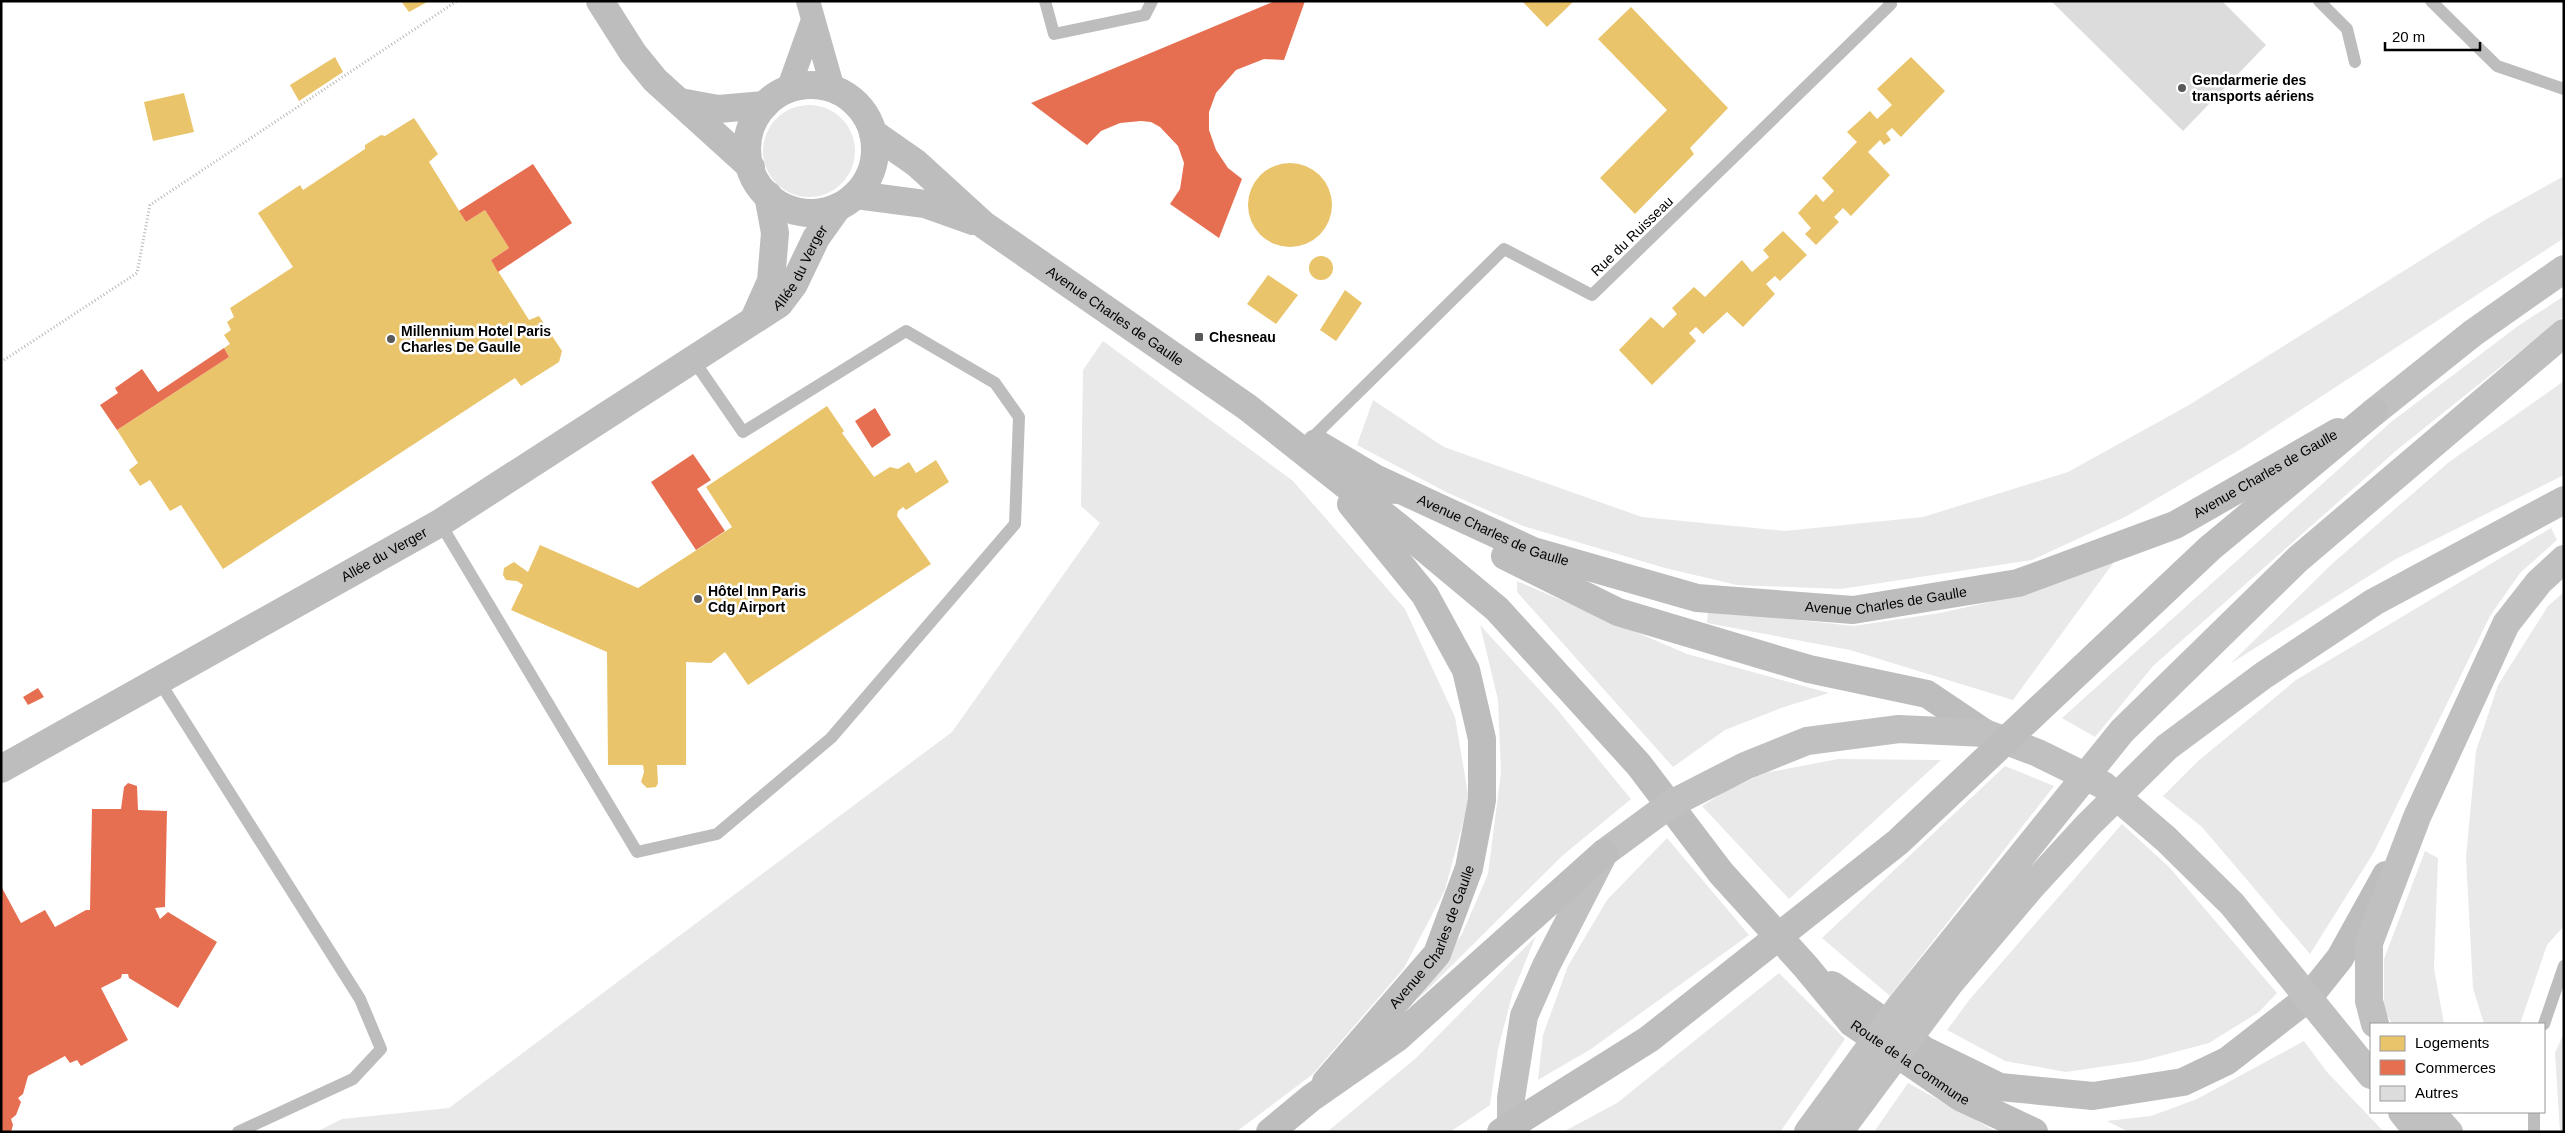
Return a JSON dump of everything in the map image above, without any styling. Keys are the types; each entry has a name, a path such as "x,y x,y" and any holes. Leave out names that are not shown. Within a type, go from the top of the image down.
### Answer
{"main road":[{"path":"600,1 633,53 655,80 751,167"},
{"path":"814,85 833,89 857,104 867,117 873,133 875,149 873,166 866,182 847,201 824,212 805,213 785,208 768,195 755,178 751,167 748,158 748,137 754,120 765,105 779,94 788,90 814,85"},
{"path":"679,102 718,109 765,105"},
{"name":"Avenue Charles de Gaulle","path":"873,133 916,163 984,225 1315,452 1497,609 1639,765 1721,874 1806,967"},
{"name":"Allée du Verger","path":"754,320 772,281 776,233 768,195"},
{"name":"Avenue Charles de Gaulle","path":"847,201 925,204 984,225"},
{"name":"Allée du Verger","path":"1,769 440,523 694,361 779,304 794,284 816,238 847,201"},
{"path":"1501,1132 1650,1039 1898,842 2210,548 2473,333 2564,269"},
{"path":"1808,1132 1901,1005 2122,731 2298,559 2564,333"},
{"path":"2398,473 2564,356"},
{"name":"Avenue Charles de Gaulle","path":"1315,452 1533,551 1697,598 1853,610 2018,583 2175,525 2374,412"},
{"name":"Avenue Charles de Gaulle","path":"1311,1098 1437,954 1469,868 1482,800 1482,739 1466,670 1425,595 1315,452"},
{"name":"Avenue Charles de Gaulle","path":"1379,480 1500,553 1618,612 1809,669 1927,694 1985,733"},
{"path":"1839,1132 1950,983 2032,886 2088,825 2167,747 2264,675 2374,602 2564,500"},
{"path":"1806,967 1924,1050 2000,1087 2093,1096 2183,1082 2227,1061 2308,998 2340,958 2417,817 2506,624 2540,582 2564,559"},
{"path":"1270,1132 1311,1098 1397,1038 1604,853 1669,805 1745,766 1807,741 1899,729 1985,733 2038,752 2103,785 2166,838 2232,904 2370,1074"},
{"path":"2375,1023 2370,1001 2369,943 2417,817"},
{"path":"1511,1132 1510,1098 1524,1016 1546,966 1604,853"},
{"name":"Route de la Commune","path":"1806,967 1852,1022 1960,1097 2034,1132"},
{"path":"2342,1041 2370,1053"},
{"path":"2403,1113 2418,1132"},
{"path":"2432,1113 2449,1132"}],"street":[{"path":"810,11 833,89"},
{"path":"788,90 810,11"}],"lane":[{"path":"1045,1 1054,34 1145,15 1152,1"},
{"name":"Rue du Ruisseau","path":"1315,452 1504,249 1592,295 1891,4 1889,1"},
{"path":"2319,1 2347,29 2355,62"},
{"path":"2431,1 2497,66 2564,89"},
{"path":"440,523 636,852 717,834 830,738 1016,524 1019,417 994,383 906,331 743,432 694,361"},
{"path":"159,681 360,999 381,1049 354,1080 238,1132"},
{"path":"2544,1023 2564,966"},
{"path":"2534,1113 2534,1132"}],"path":[{"path":"1,362 137,273 150,205 457,1"}],"shaded area":[{"path":"809,105 827,109 841,119 851,133 855,151 851,169 841,183 827,193 809,197 791,193 777,183 767,169 763,151 767,133 777,119 791,109"},
{"path":"2564,176 2564,238 2241,449 2127,516 2032,560 1841,589 1737,585 1665,568 1523,526 1446,492 1357,445 1373,400 1444,447 1642,517 1785,531 1923,517 2068,472 2189,405 2490,217"},
{"path":"2564,296 2564,316 2398,449 2153,666 2095,737 2062,718 2391,422 2518,326"},
{"path":"1103,341 1293,481 1405,609 1455,717 1469,800 1445,890 1404,968 1313,1074 1236,1132 316,1132 342,1119 449,1108 952,732 1100,523 1081,506 1083,370"},
{"path":"2564,381 2564,475 2394,560 2230,664 2333,563 2449,462"},
{"path":"2551,528 2557,540 2520,573 2490,616 2374,852 2310,954 2202,827 2163,796 2197,762 2296,680"},
{"path":"2114,562 2013,700 1850,650 1707,623 1708,610 1854,626 1940,613 2003,599"},
{"path":"1517,581 1687,654 1829,693 1781,708 1725,730 1673,767 1517,592"},
{"path":"2564,592 2564,926 2547,945 2520,1023 2484,1023 2473,988 2466,857 2476,751 2498,685 2548,606"},
{"path":"1480,625 1556,708 1631,799 1562,856 1416,1001 1462,934 1488,874 1501,772 1498,700"},
{"path":"1838,759 1941,760 1789,899 1702,806 1726,791 1765,773"},
{"path":"2005,766 2054,786 1890,996 1822,938"},
{"path":"2122,824 2169,867 2277,993 2259,1012 2209,1043 2141,1061 2066,1072 2005,1061 1947,1030 1970,999"},
{"path":"1667,838 1749,935 1591,1049 1538,1080 1543,1035 1568,966 1607,900"},
{"path":"2425,851 2438,858 2434,968 2444,1023 2391,1023 2384,1010 2384,959"},
{"path":"1536,936 1513,992 1498,1049 1490,1105 1450,1132 1327,1132 1416,1058"},
{"path":"1779,973 1845,1039 1780,1132 1563,1132 1617,1103"},
{"path":"2564,1033 2564,1132 2560,1132 2555,1053"},
{"path":"2304,1041 2327,1072 2384,1132 2129,1132 2107,1121 2151,1116 2197,1099"},
{"path":"1908,1083 1997,1132 1874,1132"}],"building: Logements":[{"path":"401,1 429,1 409,12"},
{"path":"1522,1 1574,1 1547,27"},
{"path":"1631,7 1728,108 1690,148 1694,154 1635,214 1600,178 1667,110 1598,39"},
{"path":"335,57 343,72 299,101 290,85"},
{"path":"1911,57 1945,91 1901,137 1892,128 1886,133 1891,140 1884,145 1880,140 1868,152 1890,175 1851,216 1843,208 1834,217 1839,222 1816,245 1805,234 1811,228 1798,213 1816,194 1823,202 1834,191 1822,178 1857,142 1847,132 1870,111 1877,119 1892,105 1877,89"},
{"path":"184,93 194,132 153,141 144,102"},
{"name":"Millennium Hotel Paris Charles De Gaulle","path":"414,118 438,154 429,162 466,222 485,210 509,248 491,260 529,320 539,316 562,351 559,362 521,386 515,378 223,569 181,505 170,511 150,480 140,486 129,470 138,463 117,430 229,357 224,348 230,344 224,335 231,330 227,322 234,317 230,308 293,267 258,213 300,185 303,190 365,149 365,145 381,135 385,136"},
{"path":"1290,163 1313,170 1325,182 1332,205 1325,228 1313,240 1290,247 1267,240 1255,228 1248,205 1255,182 1267,170"},
{"path":"1783,231 1807,255 1780,281 1775,276 1766,284 1775,294 1743,327 1727,312 1703,334 1696,327 1689,333 1696,341 1652,385 1619,350 1651,317 1663,328 1677,314 1672,308 1694,287 1705,297 1742,260 1752,272 1769,257 1763,250"},
{"path":"1321,256 1326,257 1332,263 1332,273 1326,279 1321,280 1316,279 1310,273 1309,268 1310,263 1316,257"},
{"path":"1268,275 1298,295 1276,324 1247,304"},
{"path":"1345,290 1362,303 1336,341 1320,330"},
{"name":"Hôtel Inn Paris Cdg Airport","path":"827,406 844,431 842,433 874,477 890,467 898,469 909,462 916,473 936,460 949,482 906,510 903,507 898,511 897,516 931,564 748,685 725,652 711,663 686,662 686,765 657,765 658,783 656,787 647,788 641,782 644,772 643,765 608,765 607,652 511,610 523,585 517,581 506,580 503,575 504,568 514,562 528,572 540,545 638,588 732,527 706,487"}],"building: Commerces":[{"path":"1275,1 1305,1 1284,60 1264,59 1236,70 1216,93 1209,112 1209,130 1216,150 1228,168 1242,179 1219,238 1170,204 1180,189 1184,163 1178,146 1160,127 1151,122 1141,121 1120,123 1101,131 1087,145 1031,103"},
{"path":"533,164 572,223 498,272 491,260 509,248 485,210 466,222 459,211"},
{"path":"224,348 229,357 117,430 100,405 118,393 115,388 142,369 158,392"},
{"path":"875,408 891,435 872,448 855,421"},
{"path":"693,454 711,480 697,489 725,531 696,550 651,482"},
{"path":"38,688 44,697 28,705 23,697"},
{"path":"128,783 137,786 138,810 167,811 165,907 155,908 160,919 168,912 217,942 178,1008 129,978 128,974 122,974 121,978 101,988 128,1040 81,1066 77,1060 70,1063 65,1056 28,1076 23,1094 18,1098 21,1102 16,1115 11,1119 13,1125 11,1132 1,1132 1,886 21,923 45,910 55,927 86,910 90,910 92,809 121,809 124,787"}],"building: Autres":[{"name":"Gendarmerie des transports aériens","path":"2051,1 2222,1 2266,45 2183,131"}],"place":[{"name":"Gendarmerie des transports aériens","path":"2182,88"},
{"name":"Chesneau","path":"1199,337"},
{"name":"Millennium Hotel Paris Charles De Gaulle","path":"391,339"},
{"name":"Hôtel Inn Paris Cdg Airport","path":"698,599"}]}
